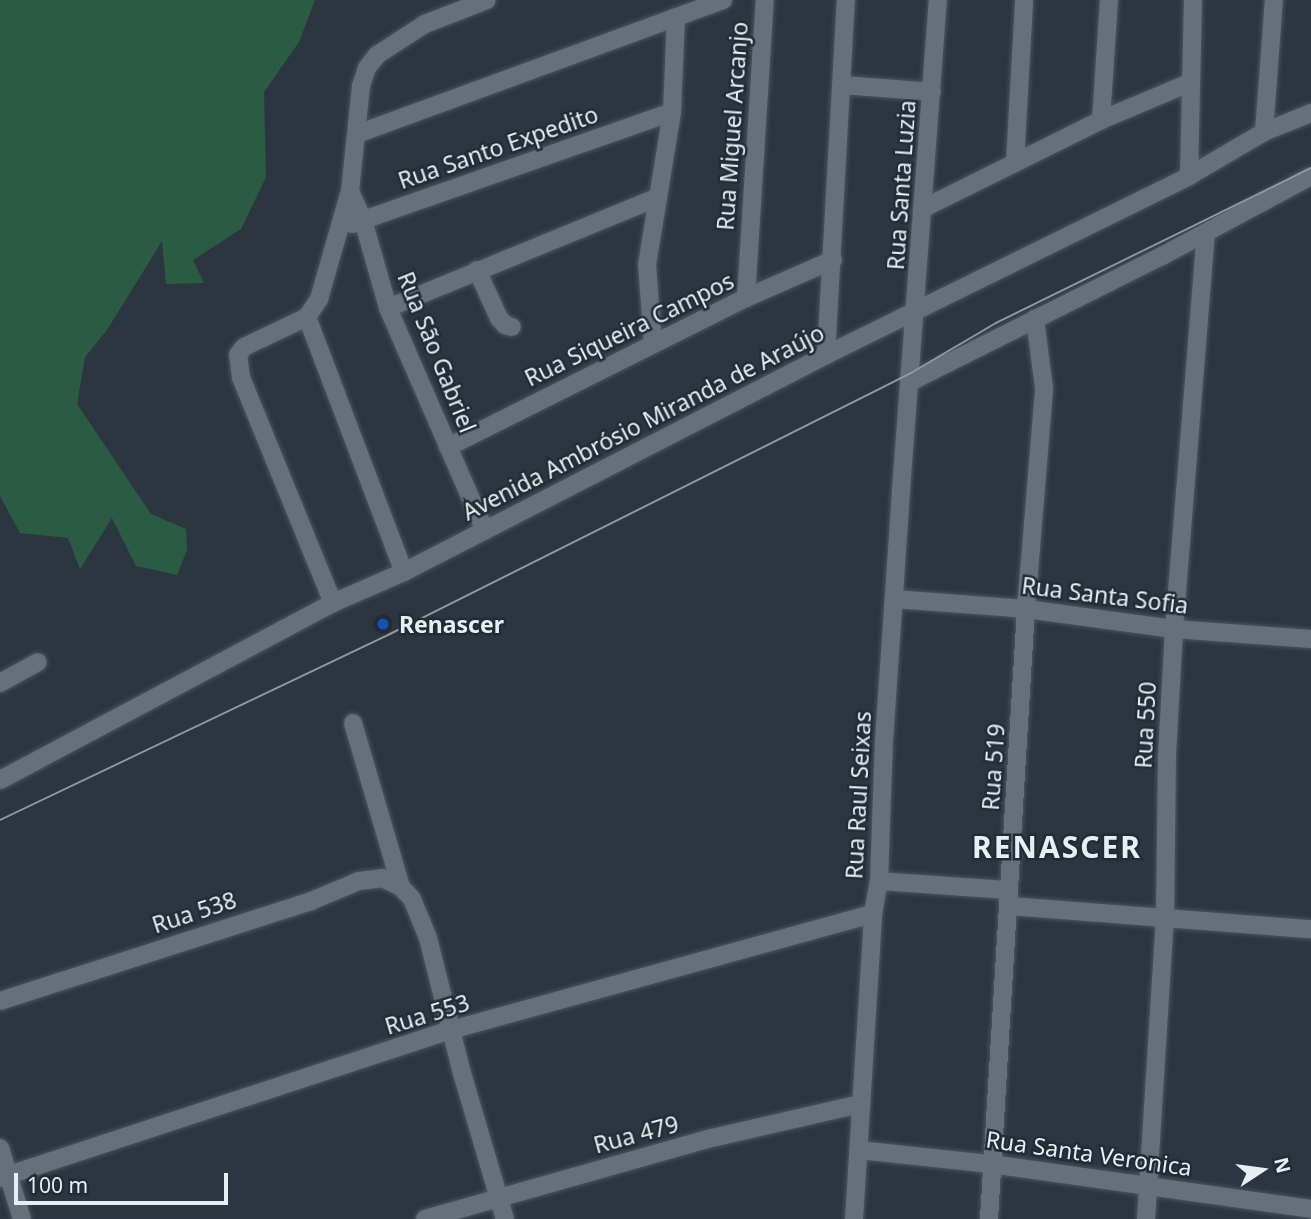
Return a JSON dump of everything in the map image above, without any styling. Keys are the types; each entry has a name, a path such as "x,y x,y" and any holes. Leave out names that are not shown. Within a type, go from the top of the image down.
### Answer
{"street":[{"path":"333,603 241,378 237,365 238,355 244,347 307,317 319,299 350,191 361,86 367,68 377,55 425,24 487,0"},
{"path":"357,134 723,0"},
{"name":"Rua Miguel Arcanjo","path":"746,298 765,0"},
{"path":"826,355 846,0"},
{"name":"Rua Santa Luzia","path":"911,377 938,0"},
{"path":"1015,163 1024,0"},
{"path":"1101,120 1109,0"},
{"path":"1189,176 1189,83 1193,0"},
{"path":"1264,132 1274,0"},
{"path":"653,344 647,265 673,112 676,16"},
{"path":"922,209 1101,120 1189,83"},
{"path":"842,85 932,92"},
{"name":"Rua Santo Expedito","path":"340,230 673,112"},
{"name":"Avenida Ambrósio Miranda de Araújo","path":"0,780 333,603 404,572 826,355 1189,176 1264,132 1311,113"},
{"path":"911,377 1206,234 1311,176"},
{"name":"Rua São Gabriel","path":"350,191 363,220 388,308 484,529"},
{"path":"388,308 658,197"},
{"name":"Rua 550","path":"1146,1219 1165,919 1167,755 1174,629 1206,234"},
{"name":"Rua Siqueira Campos","path":"448,447 746,298 833,260"},
{"path":"477,271 499,318 512,327"},
{"path":"307,317 404,572"},
{"name":"Rua 519","path":"989,1219 1026,609 1044,388 1035,319"},
{"name":"Rua Raul Seixas","path":"854,1219 873,914 879,881 894,599 911,377"},
{"name":"Rua Santa Sofia","path":"894,599 1026,609 1174,629 1311,639"},
{"path":"0,683 38,662"},
{"path":"353,723 401,887 412,899 428,938 451,1030 505,1219"},
{"name":"Rua 538","path":"0,1001 311,901 359,881 382,878 401,887"},
{"path":"879,881 1165,919 1311,929"},
{"name":"Rua 553","path":"5,1177 451,1030 873,914"},
{"name":"Rua 479","path":"425,1219 712,1138 861,1104"},
{"path":"0,1147 5,1177 22,1219"},
{"name":"Rua Santa Veronica","path":"859,1150 991,1164 1311,1208"},
{"path":"1310,1219 1311,1208"}],"green space":[{"path":"0,0 315,0 299,42 264,92 266,177 241,229 193,260 204,283 166,284 162,241 107,330 85,357 77,404 151,514 186,529 187,550 177,575 136,566 112,518 80,569 68,538 20,533 0,496"}],"tram line":[{"path":"0,820 390,634 911,373 996,323 1311,168"}],"place":[{"name":"Renascer","path":"383,624"}],"district":[{"name":"RENASCER","path":"1057,847"}]}
